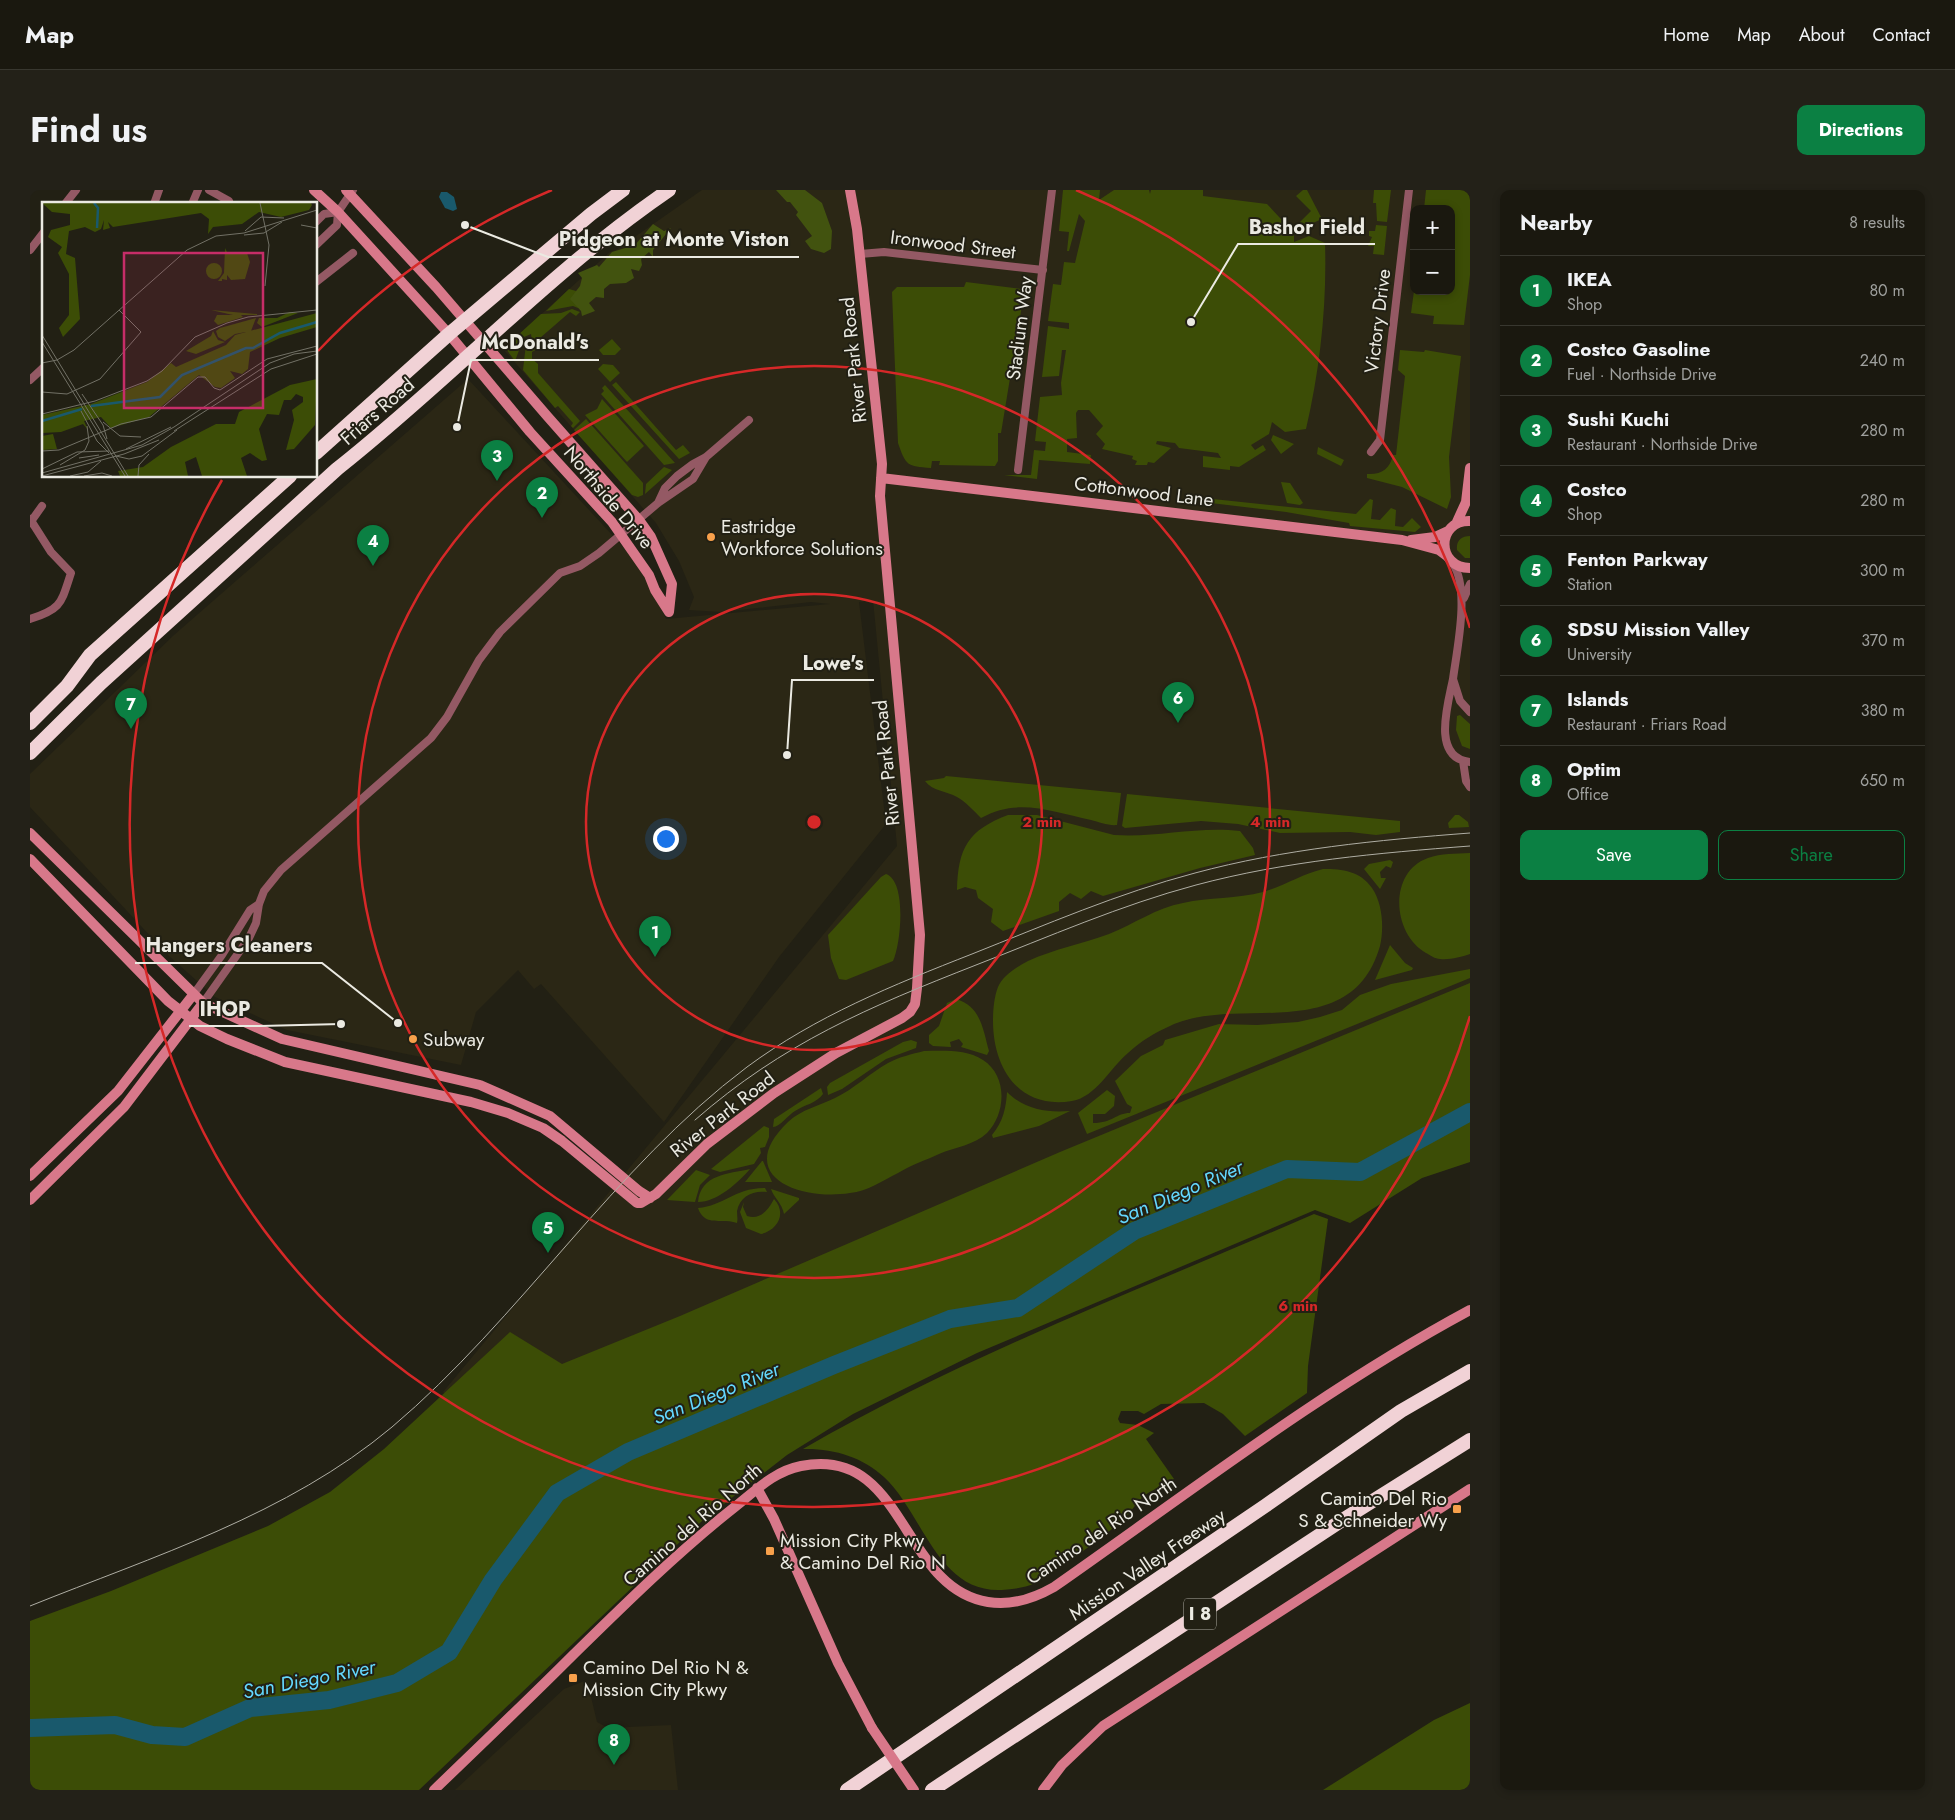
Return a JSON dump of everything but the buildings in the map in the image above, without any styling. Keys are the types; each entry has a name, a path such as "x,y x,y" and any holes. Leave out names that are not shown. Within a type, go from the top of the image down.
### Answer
{"highway":[{"name":"Friars Road","path":"318,451 449,334 591,214 623,190"},
{"name":"Friars Road","path":"30,753 101,683 286,516 530,301 621,223 669,190"},
{"path":"30,723 67,686 90,655 288,478"},
{"name":"Mission Valley Freeway","path":"847,1790 1265,1506 1401,1411 1470,1371"},
{"name":"I 8","path":"932,1790 1344,1519 1470,1440"}],"street":[{"path":"67,202 76,190"},
{"path":"155,202 159,190"},
{"path":"193,202 198,190"},
{"path":"209,190 230,202"},
{"name":"Northside Drive","path":"314,190 338,212 449,334 530,432 622,535 649,575 655,590 669,612 672,584 651,537 640,520 548,417 466,320 350,192 338,212 337,225 318,243"},
{"name":"River Park Road","path":"650,1198 707,1144 743,1115 836,1054 902,1018 914,1004 920,935 901,750 880,496 882,464 860,254 850,190"},
{"name":"Stadium Way","path":"1018,470 1052,190"},
{"name":"Victory Drive","path":"1371,452 1380,440 1409,190"},
{"path":"318,220 324,214 338,212"},
{"path":"32,244 42,234"},
{"name":"Ironwood Street","path":"860,254 884,252 1043,270"},
{"path":"318,280 353,253"},
{"path":"30,380 42,369"},
{"path":"658,503 665,488 677,476 706,457 748,420"},
{"path":"30,1200 124,1107 203,1003 249,938 256,922 259,904 264,891 281,870 431,738 447,717 479,660 500,632 560,573 580,566 622,535 658,503 693,479 706,457"},
{"path":"1470,468 1466,502 1444,546 1449,560 1460,573 1463,600 1444,732 1453,756 1466,762 1466,781 1470,787"},
{"name":"Cottonwood Lane","path":"881,478 1402,540 1439,550 1449,560 1463,568 1470,568"},
{"path":"30,619 51,613 62,600 71,573 51,552 30,521 42,506"},
{"name":"Cottonwood Lane","path":"1402,540 1436,538 1452,528 1470,521"},
{"path":"1463,600 1470,584"},
{"path":"1453,679 1460,701 1470,712"},
{"path":"30,833 203,1003 282,1039 480,1085 550,1116 650,1198 641,1203 633,1201 583,1158 543,1128 508,1113 471,1102 286,1062 227,1040 168,1001 30,859"},
{"path":"30,1176 118,1091 182,1011 222,955 250,910 259,904"},
{"path":"583,1158 607,1163"},
{"name":"Camino del Rio North","path":"434,1790 660,1571 712,1525 774,1475 802,1465 832,1464 846,1468 877,1487 930,1565 953,1589 981,1601 1007,1604 1018,1602 1040,1595 1054,1587 1293,1418 1418,1338 1470,1310"},
{"path":"758,1488 774,1519 838,1663 872,1728 914,1790"},
{"path":"1043,1790 1062,1765 1103,1726 1468,1493"}],"shaded area":[{"path":"702,190 1470,190 1470,984 479,1429 443,1392 897,846 873,600 859,602 886,824 779,957 664,1122 541,984 534,989 518,970 476,1012 461,1065 287,1030 215,997 169,956 30,807 30,774 174,635 468,379 638,563 666,619 830,604 811,602 721,612 689,610 694,597 679,561 656,523 503,349 610,252 616,250"},
{"path":"587,1680 597,1722 608,1728 671,1725 678,1790 455,1790 564,1689"}],"green space":[{"path":"776,190 805,190 822,203 832,231 831,249 824,253 811,249 805,241 812,236 796,215 798,212"},
{"path":"1063,190 1100,190 1099,200 1114,190 1149,190 1150,194 1151,190 1203,190 1203,196 1267,204 1294,233 1294,242 1309,236 1325,243 1324,313 1315,383 1306,429 1285,432 1272,422 1269,434 1251,445 1255,450 1263,445 1266,450 1239,467 1230,466 1230,470 1203,467 1203,456 1221,458 1218,453 1179,448 1175,443 1157,441 1156,444 1171,448 1154,463 1148,462 1147,465 1135,465 1137,461 1132,459 1133,456 1102,449 1105,444 1096,434 1103,426 1089,410 1078,410 1076,413 1077,438 1067,439 1067,452 1091,455 1090,464 1039,460 1037,479 1004,475 1031,475 1034,450 1045,451 1046,442 1035,441 1040,397 1062,395 1061,383 1066,350 1062,350 1059,376 1042,377 1048,326 1069,329 1069,323 1048,321 1053,284 1061,285 1064,262 1075,263 1085,221 1079,214 1069,251 1067,251 1069,232 1059,231"},
{"path":"1303,190 1307,190 1322,219 1297,230 1294,228 1311,211 1296,196"},
{"path":"1374,190 1391,190 1387,222 1377,221 1376,203 1373,203"},
{"path":"1426,190 1470,190 1470,275 1464,325 1433,324 1434,316 1411,313 1413,295 1455,295 1455,205 1424,205"},
{"path":"653,224 664,231 671,228 653,250 653,257 649,252 641,259 642,265 639,271 631,269 634,278 626,283 610,284 604,289 604,298 596,297 589,303 595,311 582,316 581,311 570,299 580,286 582,278 578,273 597,265 599,267 612,252 635,245"},
{"path":"1376,225 1387,226 1384,255 1373,254 1374,246 1368,246 1372,237 1369,236 1369,231 1375,231"},
{"path":"966,282 1021,289 1024,293 1001,433 998,433 998,461 995,466 939,465 940,461 932,461 931,468 912,465 903,456 898,443 892,292 897,287 964,287"},
{"path":"569,289 576,291 578,308 573,306 546,311"},
{"path":"572,309 580,312 576,316 570,312 540,338 539,348 532,352 532,359 538,364 538,373 580,421 573,428 571,426 573,423 558,406 555,408 523,370 526,344 532,340 531,334 524,337 515,361 506,349 506,346 541,314 561,313"},
{"path":"612,339 621,349 615,355 603,355 599,350"},
{"path":"1400,350 1424,352 1425,350 1461,356 1449,457 1451,497 1447,509 1402,487 1367,478 1367,474 1384,470 1390,464 1393,455 1396,455 1405,376 1398,370"},
{"path":"603,364 613,365 620,373 610,382 598,369"},
{"path":"616,382 676,450 683,445 690,453 679,459 612,385"},
{"path":"605,385 675,463 664,465 601,394 604,391 602,388"},
{"path":"602,399 644,446 627,462 585,415 597,409"},
{"path":"586,419 643,483 643,495 638,497 632,495 574,430"},
{"path":"1273,435 1294,444 1281,454 1271,440"},
{"path":"1318,447 1344,460 1341,466 1317,454"},
{"path":"664,467 672,470 645,494 646,484"},
{"path":"1281,482 1290,483 1303,503 1300,505 1287,503"},
{"path":"1194,497 1356,514 1370,499 1373,500 1371,519 1380,520 1391,508 1396,510 1395,526 1403,527 1412,518 1421,527 1415,532 1350,526 1349,523 1286,512 1194,501"},
{"path":"1470,536 1470,558 1465,558 1457,550 1457,544 1462,538"},
{"path":"1460,715 1470,724 1470,749 1462,746 1456,730 1457,716"},
{"path":"946,776 1121,793 1117,825 1049,810 1022,807 1008,808 981,818 960,799 932,787 925,781"},
{"path":"1127,794 1400,821 1400,832 1376,835 1350,832 1280,833 1238,824 1201,821 1125,828 1122,826"},
{"path":"1008,815 1037,815 1114,835 1146,835 1208,830 1240,831 1253,848 1255,855 1200,868 1103,896 1091,891 1081,899 1070,893 1059,902 1059,911 1003,931 991,922 993,909 978,898 976,890 965,887 957,890 960,863 968,842 983,827"},
{"path":"1455,815 1459,815 1468,822 1469,827 1449,828 1448,823"},
{"path":"1470,853 1470,954 1452,959 1436,958 1415,944 1406,932 1399,904 1401,889 1406,876 1415,865 1428,858 1443,854"},
{"path":"1390,860 1393,862 1391,868 1386,866 1380,872 1381,878 1386,878 1380,889 1364,869 1369,864"},
{"path":"1323,869 1350,872 1362,878 1376,894 1380,909 1382,932 1380,946 1365,977 1344,997 1318,1007 1288,1012 1226,1014 1196,1018 1170,1026 1153,1034 1138,1045 1121,1059 1096,1088 1081,1098 1072,1101 1053,1102 1037,1099 1024,1092 1013,1082 1004,1069 994,1038 995,1000 1000,983 1019,966 1048,953 1109,934 1173,905 1263,892"},
{"path":"886,874 893,879 900,900 900,928 893,961 846,980 839,979 831,958 828,935 881,877"},
{"path":"1390,945 1405,963 1413,968 1412,970 1375,980"},
{"path":"1470,969 1470,978 1087,1134 1078,1113 1107,1090 1115,1096 1114,1106 1105,1114 1093,1114 1093,1123 1100,1123 1125,1113 1130,1113 1132,1107 1127,1104 1115,1081 1141,1056 1163,1045 1165,1040 1219,1024 1257,1025 1298,1022 1320,1017 1342,1010 1360,995 1391,984"},
{"path":"1470,983 1470,1162 1422,1178 1350,1223 1315,1210 977,1353 853,1414 787,1455 702,1521 419,1790 30,1790 30,1621 111,1591 268,1526 330,1492 384,1449 510,1332 562,1364 680,1316 1060,1152"},
{"path":"956,999 971,1007 980,1020 989,1051 987,1055 961,1047 963,1044 959,1039 950,1042 951,1047 933,1046 929,1043 929,1035 939,1026 947,1003"},
{"path":"911,1040 917,1042 916,1048 886,1059 842,1089 828,1095 827,1087 830,1083 903,1042"},
{"path":"924,1051 955,1051 969,1054 983,1060 991,1067 997,1075 1002,1095 998,1116 987,1133 971,1143 913,1165 869,1188 857,1192 811,1193 779,1181 770,1170 767,1157 773,1141 788,1122 805,1111 842,1094 888,1063 901,1057"},
{"path":"821,1088 823,1094 817,1100 795,1111 773,1127 774,1119"},
{"path":"1007,1092 1014,1098 1036,1109 1070,1111 1039,1126 993,1138 992,1135 1003,1115"},
{"path":"764,1126 769,1128 769,1137 765,1147 760,1148 761,1153 754,1164 720,1172 711,1169"},
{"path":"762,1161 772,1182 745,1182"},
{"path":"750,1169 733,1186 720,1195 698,1202 704,1186 710,1181 725,1174"},
{"path":"696,1170 710,1175 700,1185 695,1202 667,1200"},
{"path":"765,1188 767,1192 752,1193 741,1201 737,1211 737,1223 709,1220 701,1214 698,1208 707,1207 745,1191"},
{"path":"771,1189 799,1198 799,1200 784,1214"},
{"path":"774,1199 780,1210 779,1220 776,1225 761,1234 746,1228 740,1212 744,1202 743,1207 747,1216 756,1217 767,1210"},
{"path":"1314,1214 1328,1219 1308,1366 1307,1393 1245,1436 1223,1414 1204,1403 1161,1404 1144,1414 1138,1411 1121,1411 1118,1419 1120,1423 1138,1425 1154,1433 1146,1439 1174,1479 1144,1496 1125,1518 1113,1528 1035,1583 1002,1590 980,1587 962,1579 946,1565 933,1548 898,1492 876,1470 857,1459 836,1452 803,1449 927,1383 991,1353"},
{"path":"1470,1703 1470,1790 1323,1790 1434,1720"}],"water":[{"path":"441,192 447,192 454,197 457,209 453,211 445,208 439,197"}],"waterway":[{"name":"San Diego River","path":"30,1728 115,1725 152,1735 185,1737 250,1708 329,1700 397,1683 449,1652 493,1580 557,1493 628,1452 834,1365 950,1319 1018,1308 1134,1231 1287,1169 1360,1172 1470,1112"}],"tram line":[{"path":"30,1606 218,1531 309,1485 351,1458 392,1427 439,1385 526,1292 653,1150 699,1107 747,1067 800,1032 856,1003 942,966 1082,910 1167,881 1229,865 1297,852 1366,842 1470,833"},
{"path":"695,1120 761,1069 828,1029 899,996 1140,902 1196,885 1298,864 1367,855 1470,846"}],"place":[{"name":"Pidgeon at Monte Viston","path":"465,225"},
{"name":"Bashor Field","path":"1191,322"},
{"name":"McDonald's","path":"457,427"},
{"name":"Sushi Kuchi","path":"497,481"},
{"name":"Costco Gasoline","path":"542,518"},
{"name":"Eastridge Workforce Solutions","path":"711,537"},
{"name":"Costco","path":"373,566"},
{"name":"SDSU Mission Valley","path":"1178,723"},
{"name":"Islands","path":"131,729"},
{"name":"Lowe's","path":"787,755"},
{"name":"IKEA","path":"655,957"},
{"name":"Hangers Cleaners","path":"398,1023"},
{"name":"IHOP","path":"341,1024"},
{"name":"Subway","path":"413,1039"},
{"name":"Fenton Parkway","path":"548,1253"},
{"name":"Camino Del Rio S & Schneider Wy","path":"1457,1509"},
{"name":"Mission City Pkwy & Camino Del Rio N","path":"770,1551"},
{"name":"Camino Del Rio N & Mission City Pkwy","path":"573,1678"},
{"name":"Optim","path":"614,1765"}]}
